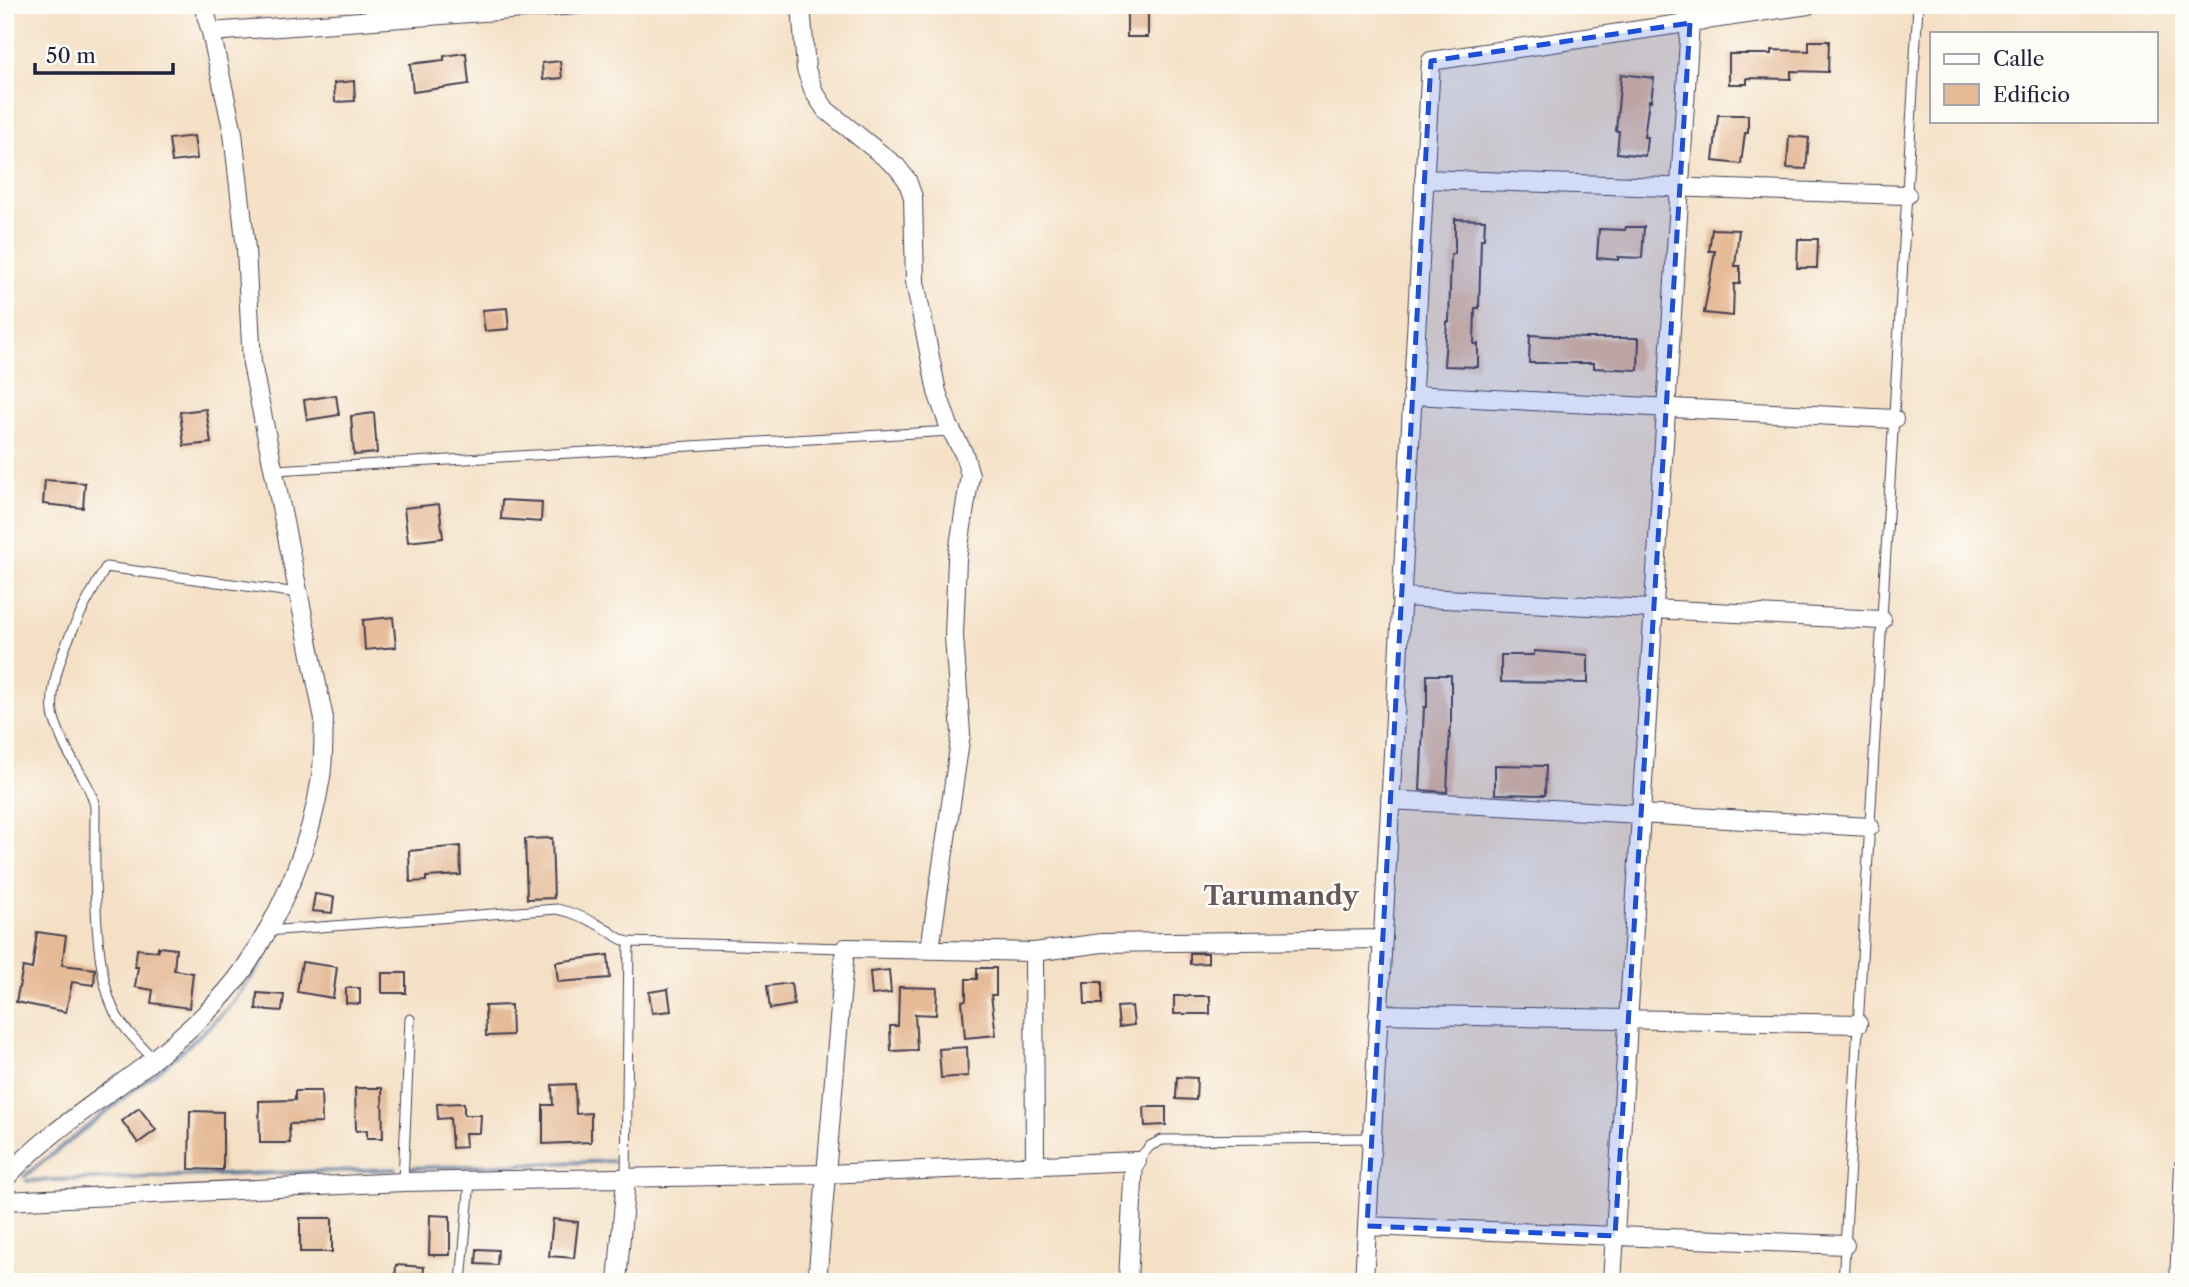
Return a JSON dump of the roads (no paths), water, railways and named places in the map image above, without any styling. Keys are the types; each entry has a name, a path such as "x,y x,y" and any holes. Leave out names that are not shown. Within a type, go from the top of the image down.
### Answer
{"street":[{"path":"5,1179 47,1141 153,1059 213,1006 243,970 267,931 290,883 307,836 321,777 324,719 252,364 246,249 234,146 203,5"},
{"path":"211,32 379,12 577,5"},
{"path":"801,5 806,69 814,92 826,110 897,167 907,180 913,197 915,282 937,392 964,454 970,475 957,559 954,636 961,734 930,949"},
{"path":"1364,1282 1431,61 1808,5"},
{"path":"1612,1282 1690,23"},
{"path":"1424,179 1907,195"},
{"path":"1412,395 1894,419"},
{"path":"1401,597 1882,621"},
{"path":"1390,800 1870,827"},
{"path":"817,1282 845,948 1034,952 1102,943 1382,939"},
{"path":"1034,952 1035,1166"},
{"path":"1378,1014 1858,1024"},
{"path":"5,1201 403,1182 825,1174 1136,1161 1128,1282"},
{"path":"2179,1282 2184,1165"},
{"path":"617,1282 625,1179"},
{"path":"1367,1226 1845,1245"}],"lane":[{"path":"1843,1282 1918,5"},
{"path":"275,470 952,430"},
{"path":"153,1059 118,1019 107,995 98,918 95,806 91,790 63,742 53,714 54,693 63,652 76,619 106,567 299,593"},
{"path":"267,931 556,909 593,922 621,940 629,942 845,948"},
{"path":"625,1179 629,942"},
{"path":"403,1182 410,1019"},
{"path":"1136,1161 1150,1146 1162,1140 1371,1138"},
{"path":"461,1282 470,1181"}],"water":[{"path":"275,938 260,968 229,1008 212,1026 166,1066 23,1176 164,1065 209,1025 228,1007"},
{"path":"616,1162 411,1169 411,1167"},
{"path":"396,1168 27,1182 26,1180"}],"district":[{"name":"Tarumandy","path":"1281,896"}]}
